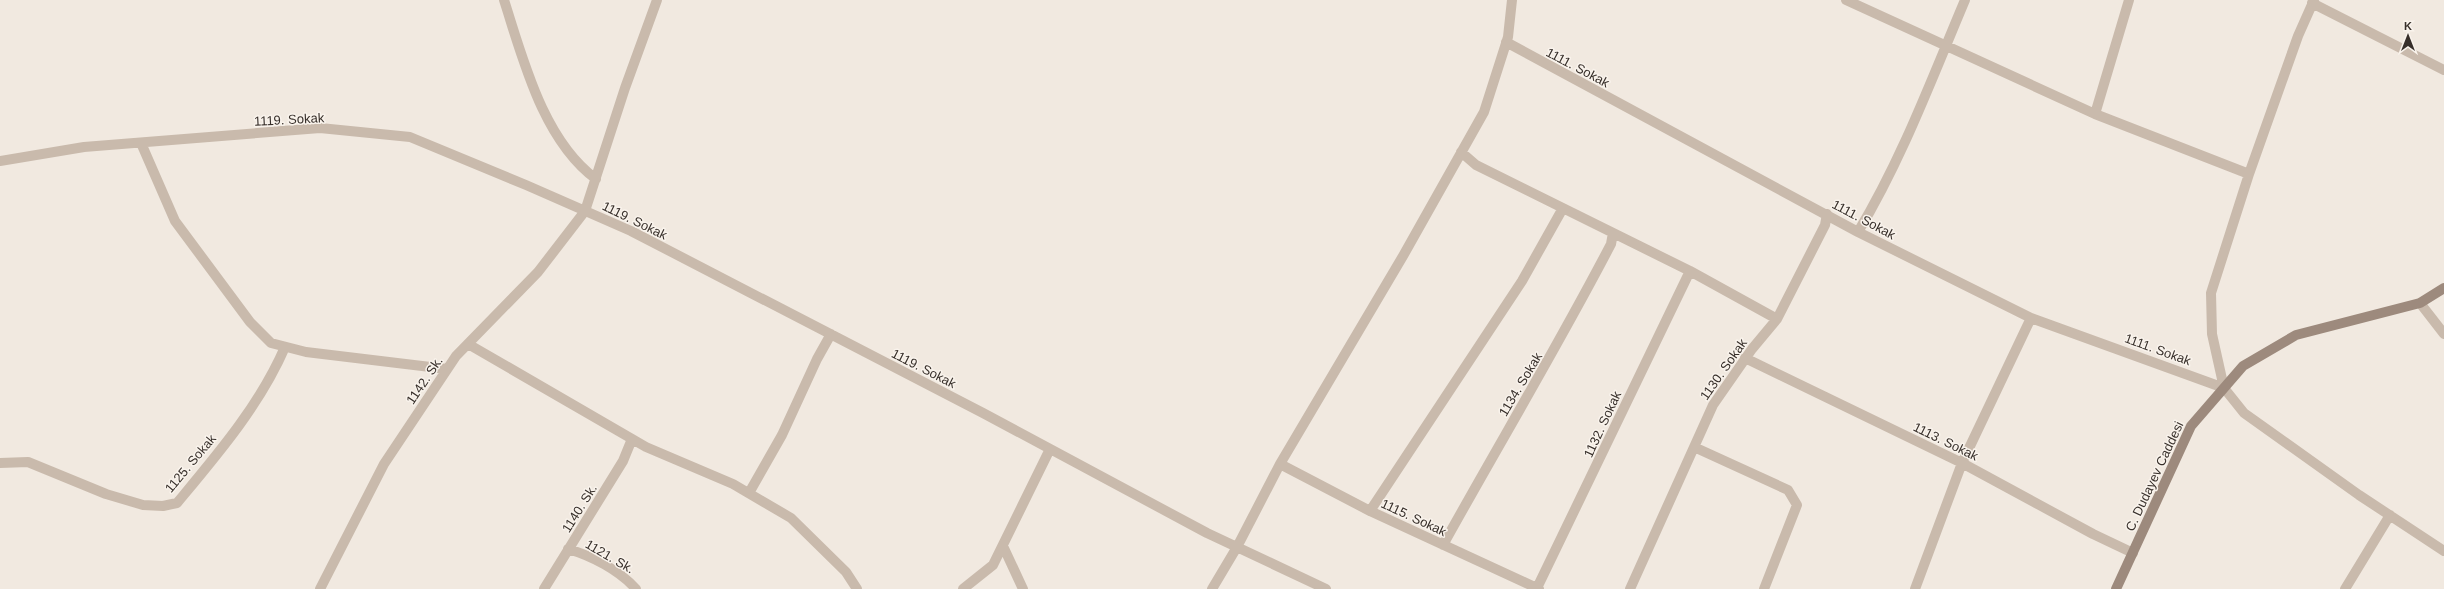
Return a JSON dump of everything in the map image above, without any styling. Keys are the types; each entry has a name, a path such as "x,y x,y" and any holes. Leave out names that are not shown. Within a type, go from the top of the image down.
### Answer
{"street":[{"path":"504,0 536,96 563,143 583,169 596,179"},
{"name":"1142. Sk.","path":"320,589 384,464 447,369 468,344 538,272 585,211 657,0"},
{"path":"1212,589 1237,547 1280,464 1403,256 1484,112 1506,42 1512,0"},
{"path":"1846,0 1945,47 2095,114 2249,174"},
{"path":"1858,232 1877,199 1922,104 1965,0"},
{"path":"2095,114 2129,0"},
{"path":"2444,70 2313,2 2298,36 2249,174 2211,293 2212,334 2224,388 2244,413 2444,551"},
{"name":"1111. Sokak","path":"1506,42 1858,232 2031,318 2224,388"},
{"name":"1119. Sokak","path":"0,161 84,147 320,128 410,137 630,231 831,334 1207,533 1326,589"},
{"path":"141,143 175,221 250,322 271,343 306,352 447,369"},
{"path":"1461,152 1476,165 1690,271 1778,319"},
{"path":"1370,511 1522,281 1563,208"},
{"name":"1130. Sokak","path":"1630,589 1712,405 1745,358 1778,319 1825,225 1827,214"},
{"name":"1134. Sokak","path":"1443,545 1492,456 1565,332 1611,244 1613,233"},
{"name":"1132. Sokak","path":"1538,589 1690,271"},
{"name":"C. Dudayev Caddesi","path":"2116,589 2191,426 2243,366 2296,335 2420,303 2444,288"},
{"path":"2420,303 2444,334"},
{"path":"1916,589 1962,463 2031,318"},
{"path":"748,493 782,435 817,359 831,334"},
{"path":"468,344 632,439 748,493 791,518 846,572 857,589"},
{"name":"1125. Sokak","path":"0,463 28,462 106,494 142,505 163,506 176,503 256,401 276,367 285,347"},
{"name":"1113. Sokak","path":"1745,358 1962,463 2093,534 2133,553"},
{"name":"1140. Sk.","path":"544,589 623,461 632,439"},
{"path":"1694,446 1788,490 1797,505 1764,589"},
{"path":"963,589 993,565 1050,449"},
{"name":"1115. Sokak","path":"1280,464 1370,511 1538,589"},
{"path":"2345,589 2390,515"},
{"path":"1003,546 1023,589"},
{"name":"1121. Sk.","path":"568,549 580,553 626,578 636,589"}]}
